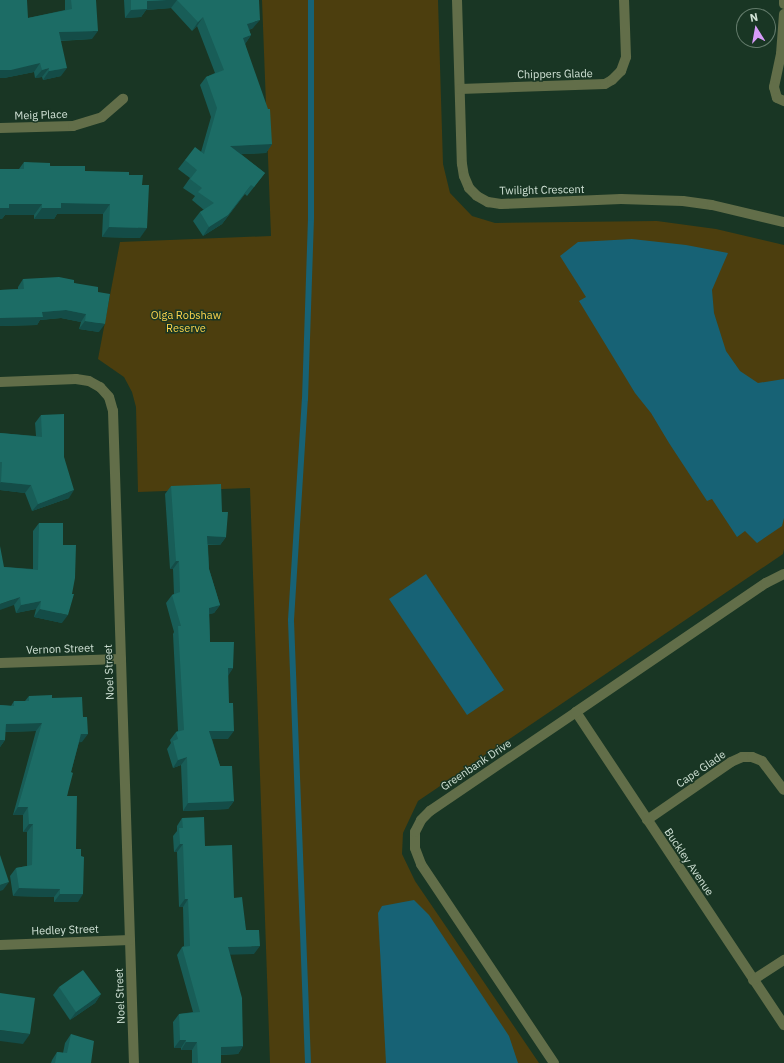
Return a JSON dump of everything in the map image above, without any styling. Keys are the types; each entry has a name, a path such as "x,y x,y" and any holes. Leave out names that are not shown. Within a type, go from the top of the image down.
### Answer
{"street":[{"name":"Twilight Crescent","path":"457,0 462,164 464,176 469,188 477,196 488,202 501,204 621,199 676,200 712,205 784,222"},
{"name":"Chippers Glade","path":"460,89 605,84 612,80 621,71 626,57 624,0"},
{"path":"784,14 781,54 774,87 777,98 784,101"},
{"name":"Meig Place","path":"0,128 73,126 102,117 123,99"},
{"name":"Noel Street","path":"0,382 76,379 95,384 110,397 113,411 134,1063"},
{"name":"Greenbank Drive","path":"554,1063 421,864 415,848 415,832 421,820 430,811 766,584 784,574"},
{"name":"Vernon Street","path":"0,663 121,658"},
{"name":"Buckley Avenue","path":"576,712 784,1025"},
{"name":"Cape Glade","path":"647,820 731,762 742,757 752,757 762,761 784,790"},
{"name":"Hedley Street","path":"0,945 130,940"},
{"path":"753,980 784,960"}],"green space":[{"name":"Olga Robshaw Reserve","path":"262,0 438,0 443,164 450,193 472,216 495,223 657,221 716,229 784,245 783,554 418,801 403,833 402,854 415,881 539,1063 270,1063 250,488 138,492 136,407 132,392 124,377 98,359 120,242 271,236"}],"water":[{"path":"632,239 686,245 728,253 712,290 714,313 726,351 740,371 758,383 784,379 784,518 782,526 757,543 745,531 737,537 712,499 707,501 651,413 635,393 579,301 586,297 560,256 578,242"},
{"path":"426,574 504,690 467,715 389,599"},
{"path":"414,900 429,915 509,1036 518,1063 386,1063 378,913 382,906"}],"building":[{"path":"0,0 27,0 28,18 72,9 71,0 96,0 98,31 59,32 67,68 49,71 49,68 42,70 40,63 11,70 0,70"},
{"path":"131,0 167,0 147,1 147,9 131,10"},
{"path":"177,0 259,0 260,20 247,24 251,35 243,38 268,109 270,109 272,144 230,146 265,173 254,187 251,185 228,215 209,227 200,212 214,203 198,192 202,188 190,179 197,170 185,160 195,147 204,154 217,108 206,77 224,70 203,17 198,22"},
{"path":"24,162 50,163 50,166 85,166 85,171 129,172 129,175 143,175 142,185 149,185 147,228 109,227 110,204 61,203 61,208 42,208 42,204 9,204 9,208 0,208 0,169 24,169"},
{"path":"59,277 74,280 74,283 98,287 98,292 110,294 105,324 85,321 86,314 66,310 42,312 43,317 0,318 0,290 24,289 23,279"},
{"path":"64,414 64,457 74,490 38,504 31,485 1,482 2,462 0,462 0,433 42,437 41,415"},
{"path":"221,484 222,512 228,512 226,537 207,536 209,569 220,605 209,608 210,642 234,642 233,668 228,668 229,703 233,703 234,731 209,731 220,766 232,766 234,801 188,803 187,757 178,760 173,741 178,739 176,732 184,730 178,626 181,626 172,595 180,592 179,561 176,561 171,486"},
{"path":"39,523 63,523 63,545 76,545 75,578 72,594 74,594 68,615 40,609 41,601 21,605 20,597 0,604 0,546 4,567 38,570"},
{"path":"52,695 52,698 82,697 83,717 87,717 88,734 81,734 71,772 73,773 67,796 77,796 76,849 81,849 81,856 84,857 83,894 60,894 60,889 19,888 16,868 32,865 33,824 29,824 28,807 18,807 42,723 6,724 5,740 0,740 0,705 14,706 14,701 29,701 29,696"},
{"path":"204,817 205,846 232,845 234,898 242,897 246,930 259,930 260,946 228,947 242,998 243,1046 221,1047 221,1063 198,1063 197,1042 186,1042 186,1040 180,1040 179,1014 200,1012 182,947 190,946 188,899 185,899 183,844 180,844 179,828 183,828 182,818"},
{"path":"0,855 9,882 0,885"},
{"path":"83,970 101,994 76,1012 59,987"},
{"path":"0,993 35,998 30,1034 0,1030"},
{"path":"71,1034 94,1041 91,1063 55,1063 57,1052 67,1053"}],"waterway":[{"path":"308,1063 291,620 305,399 311,218 311,0"}]}
